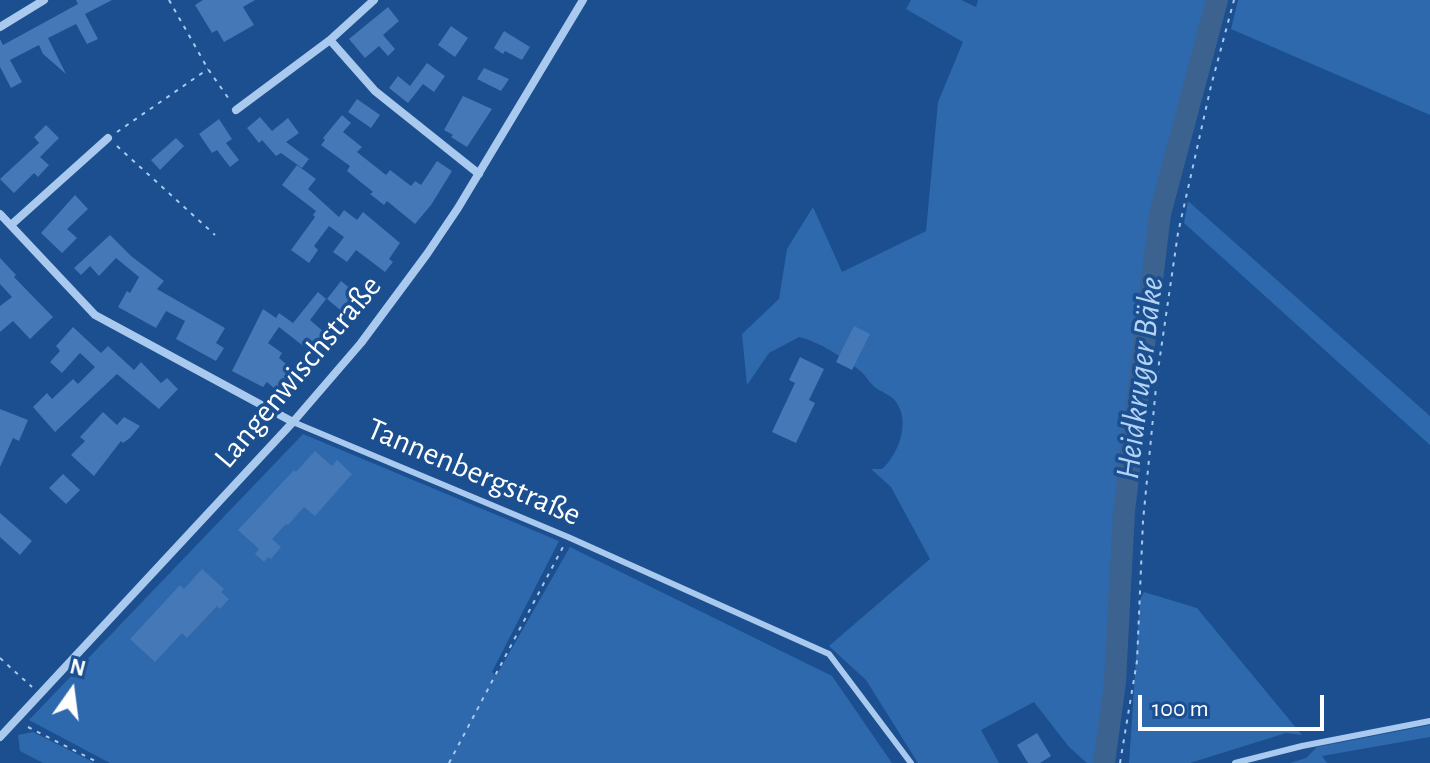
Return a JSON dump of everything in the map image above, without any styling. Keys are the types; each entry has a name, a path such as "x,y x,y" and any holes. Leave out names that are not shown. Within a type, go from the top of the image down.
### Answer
{"street":[{"path":"0,27 44,0"},
{"path":"236,110 330,40 374,0"},
{"name":"Langenwischstraße","path":"0,737 293,422 361,343 418,267 479,174 583,0"},
{"path":"330,40 375,91 479,174"},
{"path":"11,225 108,138"},
{"name":"Tannenbergstraße","path":"0,214 95,315 293,422"}],"lane":[{"name":"Tannenbergstraße","path":"293,422 568,537 829,654 911,763"},
{"path":"1235,763 1302,746 1430,721"}],"path":[{"path":"169,0 208,69 236,110"},
{"path":"1120,763 1137,661 1143,521 1157,377 1178,233 1234,0"},
{"path":"208,69 108,138 215,235"},
{"path":"449,763 568,537"},
{"path":"0,658 39,694"},
{"path":"28,727 99,763"}],"shaded area":[{"path":"911,0 961,0 976,7 978,0 1215,0 1159,214 1123,513 1114,683 1104,763 1087,763 1069,747 1034,702 981,730 999,763 918,763 866,680 829,646 930,559 891,487 871,469 882,469 897,447 902,428 900,410 894,400 852,365 823,346 799,337 769,353 747,385 742,334 779,299 787,249 813,207 842,272 926,231 938,102 963,42 906,9"},
{"path":"1238,0 1430,0 1430,115 1231,29"},
{"path":"1188,201 1430,416 1430,445 1184,223"},
{"path":"303,434 559,541 492,672 496,676 570,547 832,676 892,763 110,763 29,720"},
{"path":"1144,592 1197,608 1302,735 1286,733 1190,763 1129,763 1140,600"},
{"path":"1430,725 1430,737 1322,756 1327,763 1290,763 1306,758 1317,747"},
{"path":"33,732 95,763 43,763 20,751 18,735"}],"building":[{"path":"76,0 112,0 85,14 98,39 87,44 76,24 48,38 66,74 43,54 39,45 10,60 22,82 11,88 0,67 0,39 3,45 78,4"},
{"path":"203,0 255,0 243,7 254,25 224,42 217,30 212,33 195,5"},
{"path":"388,7 399,21 383,35 395,49 388,56 379,46 365,58 349,39"},
{"path":"451,26 468,38 455,57 438,45"},
{"path":"504,31 530,47 522,60 494,48"},
{"path":"427,63 445,76 434,92 423,84 408,103 389,88 398,76 410,86"},
{"path":"484,68 509,79 501,91 477,79"},
{"path":"463,96 492,109 467,147 444,130"},
{"path":"357,99 380,115 371,128 348,112"},
{"path":"342,115 351,123 343,132 362,147 357,152 386,175 390,170 411,186 415,181 421,185 437,161 452,171 415,224 387,201 384,205 370,194 373,192 347,171 350,166 321,145"},
{"path":"260,117 272,131 288,118 299,133 286,142 309,159 302,168 281,153 276,156 262,140 259,143 247,128"},
{"path":"219,119 232,139 226,143 239,160 230,167 217,150 212,153 199,134"},
{"path":"46,125 59,138 40,157 49,165 38,177 34,173 14,193 0,179 39,143 34,137"},
{"path":"176,138 184,146 160,170 151,160"},
{"path":"297,165 316,179 308,189 339,217 344,210 357,220 363,212 400,243 389,259 393,262 385,272 356,250 347,262 333,252 344,237 329,226 314,246 318,250 309,263 291,250 316,211 282,185"},
{"path":"75,195 88,209 67,229 77,238 62,253 41,233"},
{"path":"110,235 164,281 157,289 225,328 216,343 224,348 216,361 176,339 185,321 166,311 156,328 118,307 139,277 116,258 99,276 90,266 81,275 74,268"},
{"path":"0,258 53,317 30,339 13,321 0,332 0,306 12,297 0,284"},
{"path":"341,281 363,299 349,317 327,299"},
{"path":"318,292 326,299 310,320 331,338 316,356 279,327 268,343 282,353 279,358 301,377 284,397 267,382 263,387 232,371 263,309 276,318 279,313 293,323"},
{"path":"854,326 870,334 852,370 836,362"},
{"path":"73,327 101,353 108,346 134,370 141,362 161,383 167,378 178,389 159,409 117,374 55,432 33,407 47,393 52,399 73,379 78,384 95,367 80,353 62,373 50,362 60,351 56,346"},
{"path":"800,357 824,369 809,400 815,403 796,443 772,432 795,383 789,380"},
{"path":"0,409 28,420 19,441 13,438 0,467"},
{"path":"103,412 117,425 124,417 140,426 130,438 123,443 121,441 94,476 71,455 85,441 80,437"},
{"path":"315,451 332,466 337,460 352,474 315,516 304,507 286,524 272,539 281,547 264,562 255,554 259,549 238,530"},
{"path":"63,474 80,490 66,504 49,488"},
{"path":"0,513 32,541 20,555 0,537"},
{"path":"202,569 224,589 221,592 229,599 220,609 217,606 187,638 182,633 155,662 130,639 180,585 184,589"},
{"path":"1037,733 1051,756 1040,763 1028,763 1017,745"}],"waterway":[{"name":"Heidkruger Bäke","path":"1104,763 1115,682 1124,511 1160,214 1217,0"}]}
